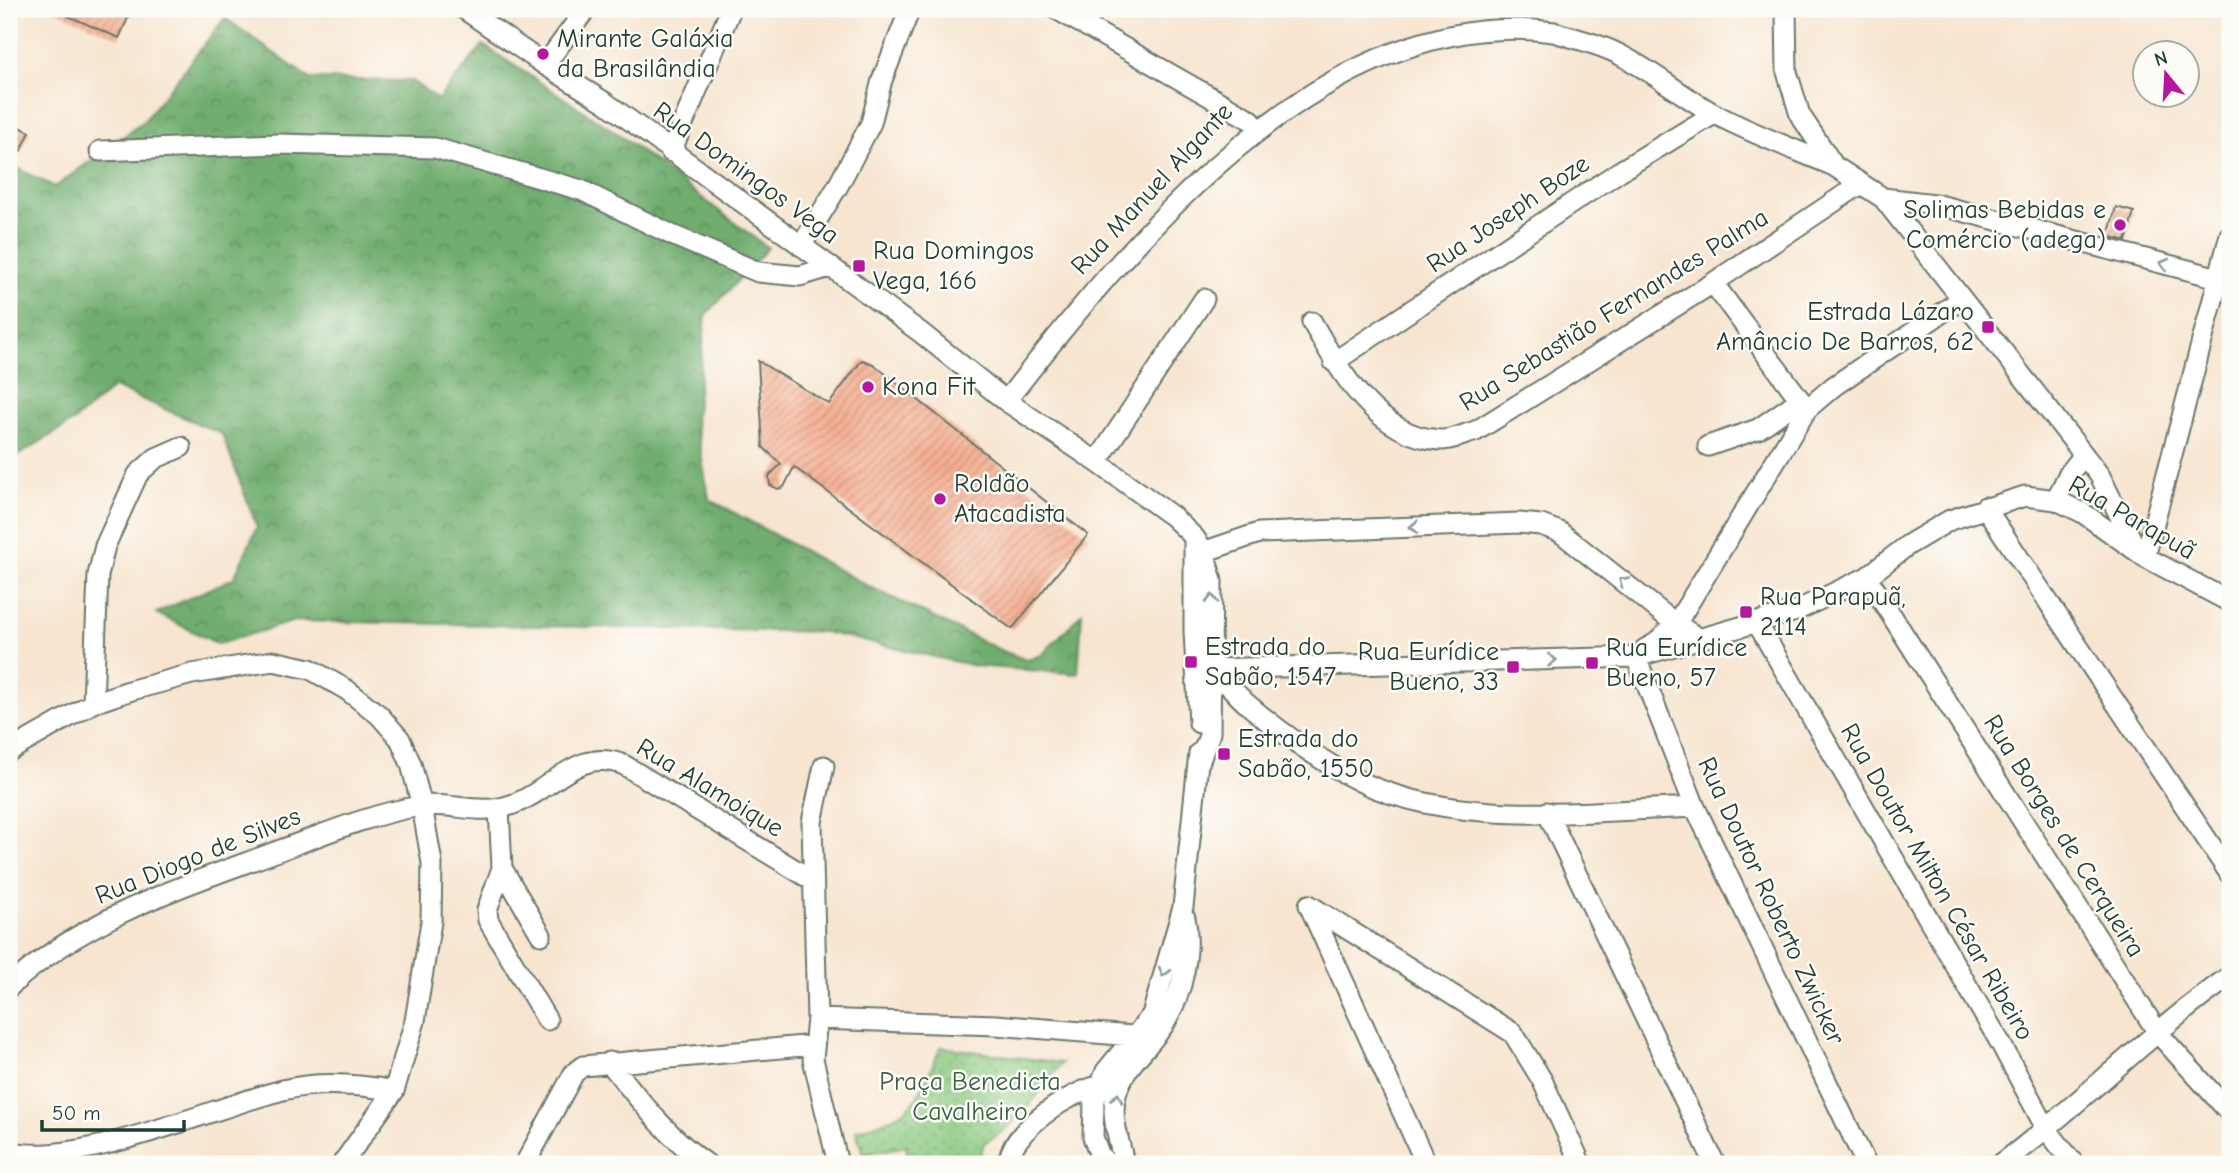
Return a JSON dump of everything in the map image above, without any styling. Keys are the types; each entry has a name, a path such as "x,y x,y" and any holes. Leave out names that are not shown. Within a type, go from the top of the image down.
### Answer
{"street":[{"name":"Rua Domingos Vega","path":"464,9 606,103 920,332 1006,401 1097,461 1172,516 1197,548"},
{"path":"545,65 586,9"},
{"path":"671,152 730,9"},
{"path":"801,246 838,186 871,123 882,80 910,9"},
{"path":"1056,9 1251,120"},
{"path":"1786,9 1787,72 1800,115 1834,166 1859,185 1883,198 1935,204 2224,280"},
{"name":"Rua Manuel Algante","path":"1006,401 1115,260 1181,188 1251,120 1313,74 1368,48 1430,27 1503,22 1552,32 1622,55 1714,114 1834,166"},
{"name":"Rua Joseph Boze","path":"1334,362 1609,178 1714,114"},
{"path":"100,150 278,144 435,148 581,190 672,235 758,272 800,276 830,267"},
{"name":"Rua Sebastião Fernandes Palma","path":"1312,322 1334,362 1370,407 1411,433 1441,440 1476,431 1713,283 1859,185"},
{"path":"1883,198 2100,476 2141,554"},
{"path":"2141,554 2224,280 2230,236"},
{"path":"1713,283 1802,405"},
{"path":"1097,461 1204,299"},
{"path":"1708,446 1758,429 1802,405 1962,299"},
{"path":"1212,669 1629,657 1656,643 1676,624 1802,405"},
{"path":"93,703 98,575 105,546 138,474 156,458 181,447"},
{"path":"2056,499 2068,475 2084,455"},
{"name":"Rua Parapuã","path":"1629,657 1796,611 1867,577 1919,538 1950,520 2025,496 2056,499 2141,554 2230,602"},
{"path":"1985,507 2230,874"},
{"path":"1197,548 1259,533 1518,523 1541,525 1560,531 1676,624 1700,639"},
{"path":"1108,1164 1101,1156 1093,1137 1092,1118 1100,1086 1105,1071 1152,1015 1183,907 1199,763 1194,631 1197,548"},
{"path":"1197,548 1212,581 1210,733 1199,763"},
{"name":"Rua Borges de Cerqueira","path":"1867,577 2158,1033 2230,1113"},
{"name":"Rua Doutor Milton César Ribeiro","path":"1757,623 2001,1044 2047,1130 2074,1164"},
{"path":"1194,631 1204,663 1247,703 1304,748 1348,775 1401,797 1439,806 1547,812 1695,807"},
{"name":"Rua Doutor Roberto Zwicker","path":"1629,657 1695,807 1866,1164"},
{"path":"9,751 93,703 192,674 273,661 310,669 347,690 379,715 400,738 411,764 422,806 432,863 431,922 415,1021 394,1091 342,1164"},
{"name":"Rua Alamoique","path":"422,806 473,810 499,808 543,789 578,765 606,758 624,765 812,880"},
{"path":"824,766 813,822 812,880 817,1018 814,1045 815,1072 838,1164"},
{"name":"Rua Diogo de Silves","path":"9,987 83,931 140,904 351,825 422,806"},
{"path":"499,808 502,868 487,910 488,920 547,1020"},
{"path":"1547,812 1715,1164"},
{"path":"502,868 541,935"},
{"path":"1426,1164 1309,905 1513,1033 1542,1080 1581,1164"},
{"path":"1124,1164 1115,1124 1116,1092 1134,1060 1165,1023 1183,978 1187,930 1183,907"},
{"path":"2001,1164 2047,1130 2158,1033 2230,976"},
{"path":"817,1018 1038,1027 1132,1036 1158,1031"},
{"path":"525,1164 574,1073 583,1066 814,1045"},
{"path":"609,1062 647,1110 694,1161"},
{"path":"9,1151 50,1153 124,1140 285,1090 356,1084 394,1091"},
{"path":"1009,1164 1013,1146 1046,1112 1086,1088 1100,1086"}],"green space":[{"path":"225,18 310,79 412,81 438,100 483,45 614,131 768,248 706,315 695,420 709,499 866,585 1002,651 1027,660 1042,655 1082,613 1078,674 975,666 824,632 295,621 218,644 156,613 234,578 257,527 222,434 114,387 74,421 9,461 9,164 55,187 143,122"},
{"name":"Praça Benedicta Cavalheiro","path":"941,1047 1062,1063 1017,1118 984,1143 978,1164 910,1164 906,1146 863,1154 856,1130 877,1124 904,1111 926,1081"}],"building":[{"path":"52,9 132,9 119,38"},
{"path":"9,122 30,132 21,151 9,146"},
{"name":"Solimas Bebidas e Comércio (adega)","path":"2116,207 2134,212 2126,241 2108,236"},
{"name":"Roldão Atacadista","path":"862,360 873,364 1088,535 1012,629 794,467 784,487 778,489 770,485 769,476 781,464 763,447 758,361 829,404"}],"place":[{"name":"Mirante Galáxia da Brasilândia","path":"543,54"},
{"name":"Solimas Bebidas e Comércio (adega)","path":"2120,225"},
{"name":"Rua Domingos Vega, 166","path":"859,266"},
{"name":"Estrada Lázaro Amâncio De Barros, 62","path":"1988,327"},
{"name":"Kona Fit","path":"868,387"},
{"name":"Roldão Atacadista","path":"940,499"},
{"name":"Rua Parapuã, 2114","path":"1746,612"},
{"name":"Estrada do Sabão, 1547","path":"1191,662"},
{"name":"Rua Eurídice Bueno, 57","path":"1592,663"},
{"name":"Rua Eurídice Bueno, 33","path":"1513,667"},
{"name":"Estrada do Sabão, 1550","path":"1224,754"}]}
